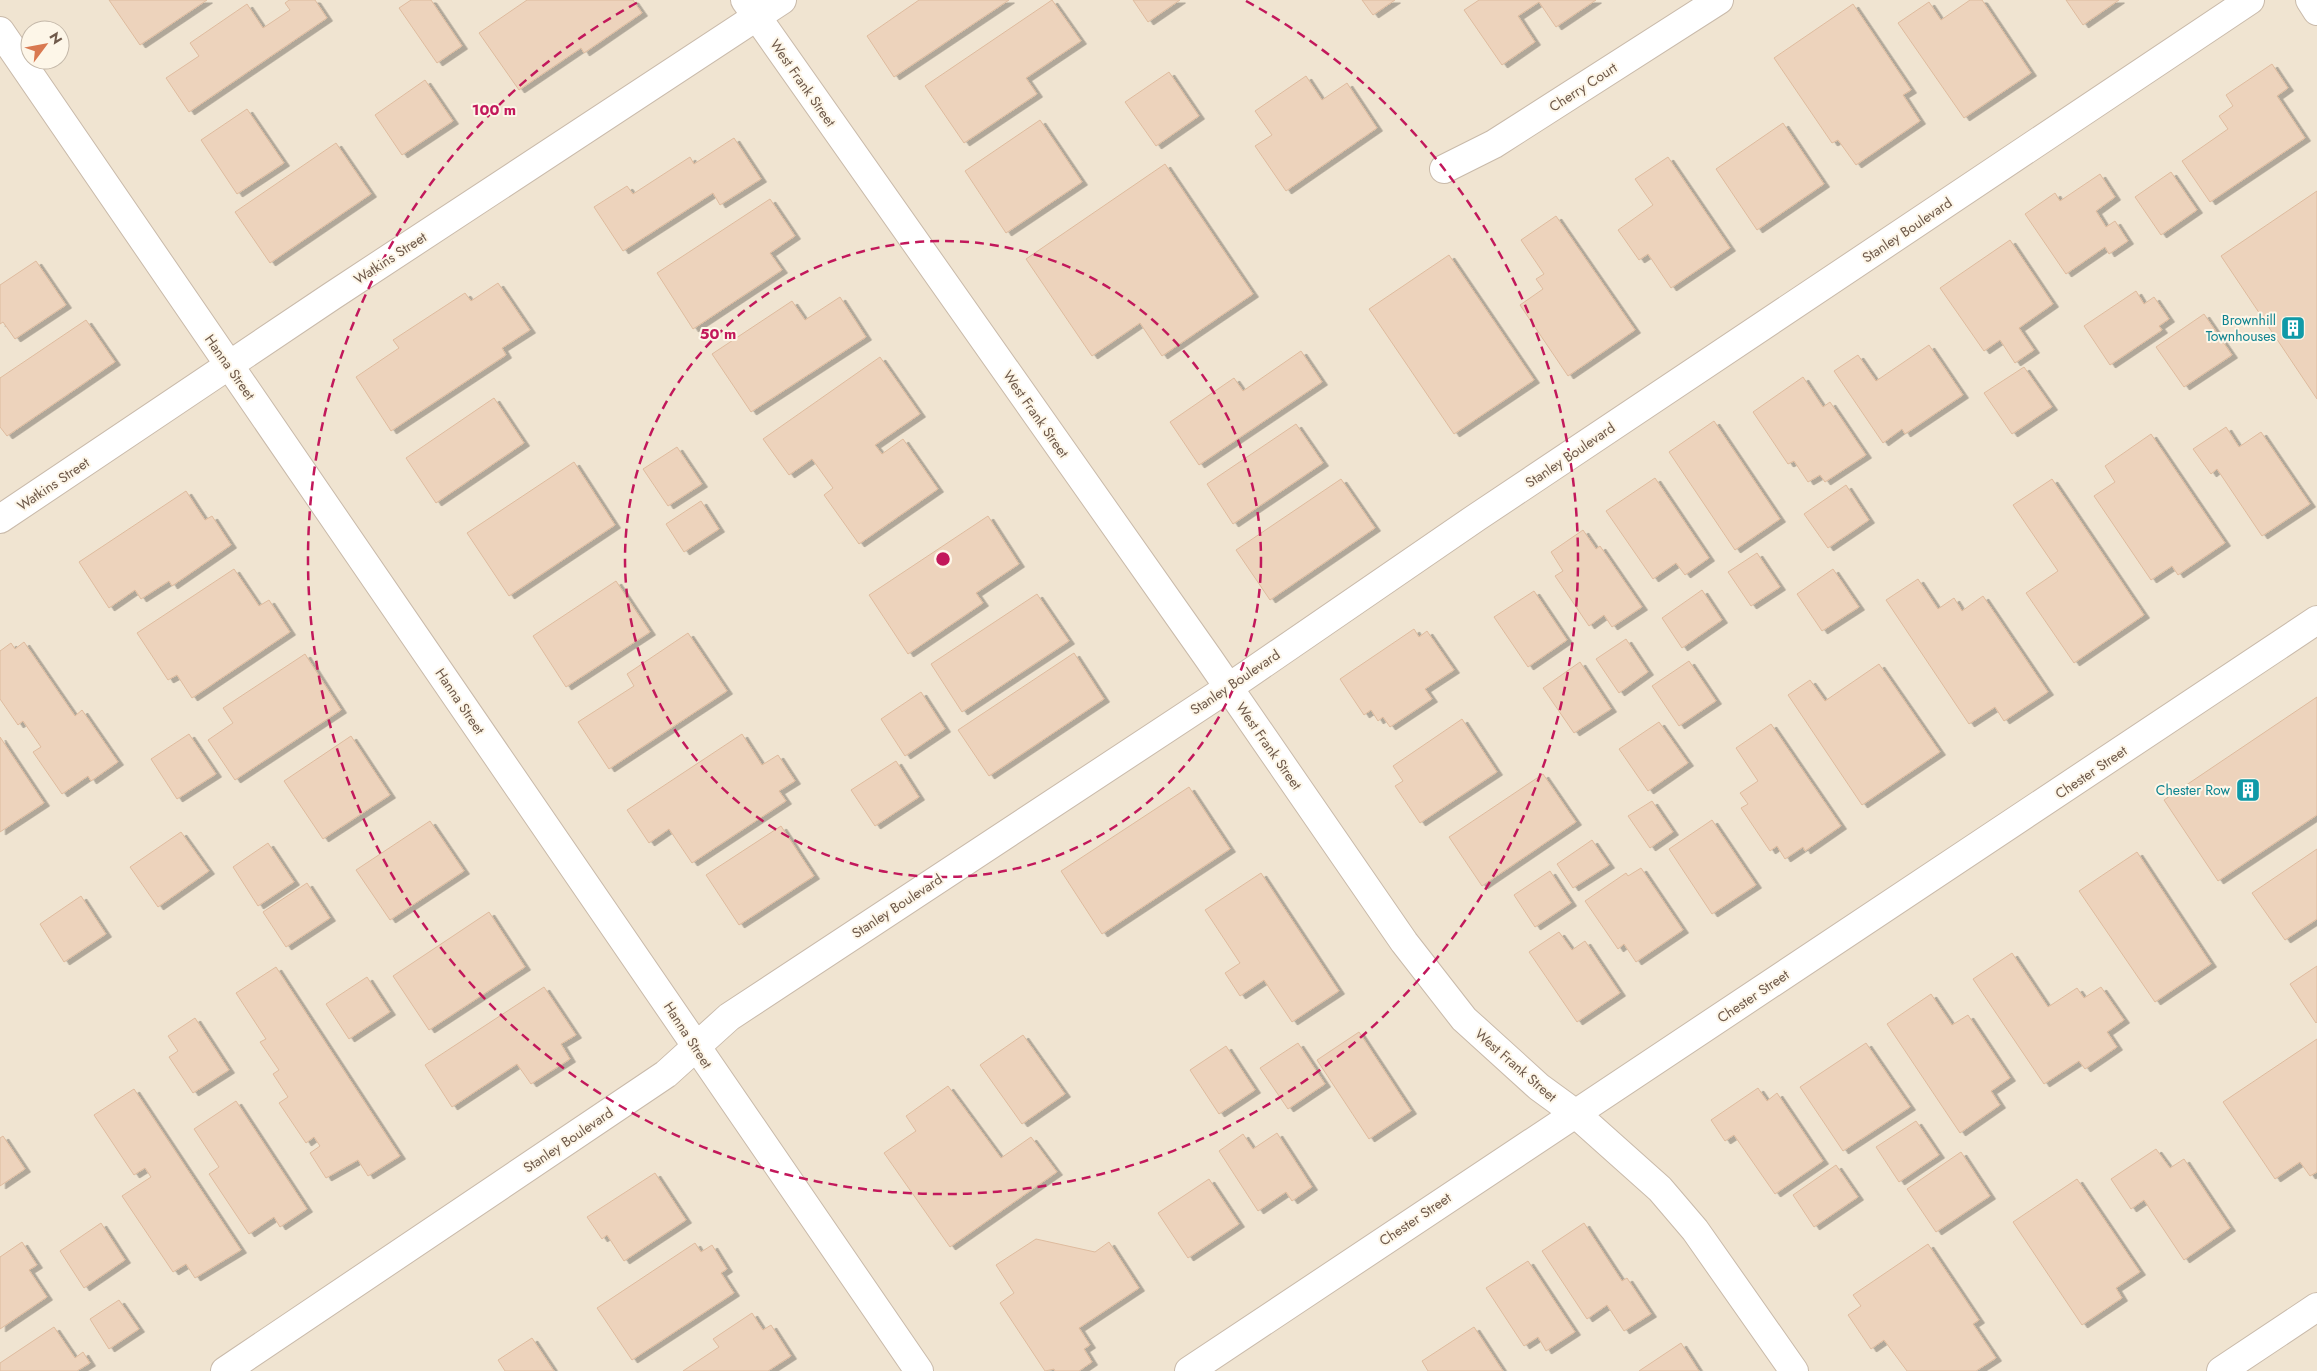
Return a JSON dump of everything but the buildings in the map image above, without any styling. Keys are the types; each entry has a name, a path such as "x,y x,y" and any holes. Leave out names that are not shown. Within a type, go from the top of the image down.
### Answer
{"street":[{"name":"Watkins Street","path":"0,519 229,367 751,8 782,0"},
{"name":"Cherry Court","path":"1444,169 1494,144 1719,0"},
{"name":"Stanley Boulevard","path":"225,1371 666,1074 729,1018 1228,688 1477,517 2250,0"},
{"path":"2310,0 2317,11"},
{"name":"West Frank Street","path":"751,8 1404,942 1464,1019 1538,1087 1576,1114 1660,1188 1696,1230 1794,1371"},
{"name":"Hanna Street","path":"0,31 919,1371"},
{"name":"Chester Street","path":"1189,1371 2317,620"},
{"path":"2222,1371 2317,1307"}],"shaded area":[{"path":"0,0 2317,0 2317,1371 0,1371"}],"place":[{"name":"Brownhill Townhouses","path":"2293,328"},
{"name":"Chester Row","path":"2248,790"}]}
